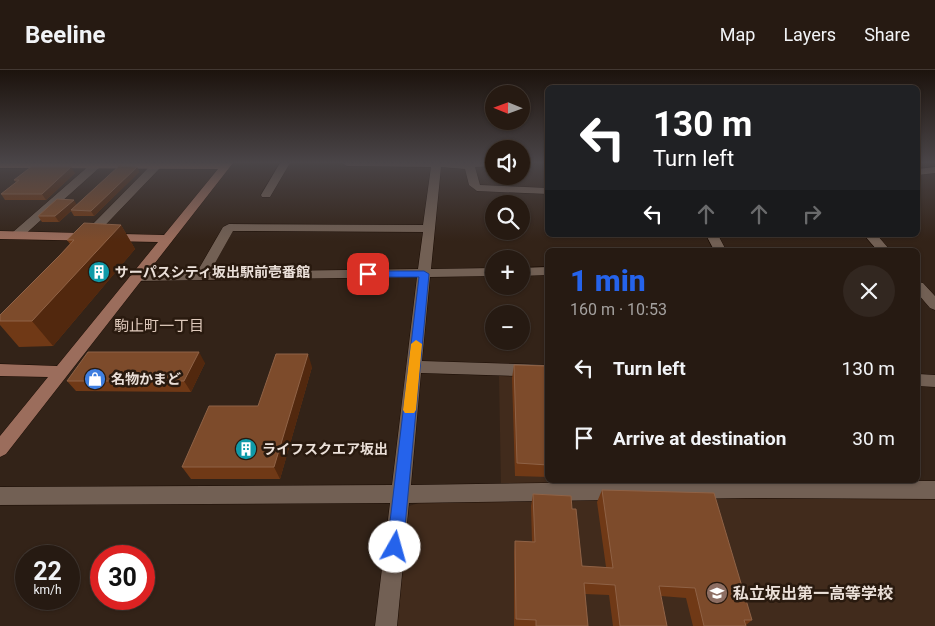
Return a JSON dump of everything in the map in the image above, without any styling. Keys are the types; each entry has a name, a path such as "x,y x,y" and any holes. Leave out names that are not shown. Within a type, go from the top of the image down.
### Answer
{"street":[{"path":"17,235 69,189"},
{"path":"87,237 134,189"},
{"path":"0,450 207,189"},
{"path":"266,195 269,189"},
{"path":"386,626 433,189"},
{"path":"500,189 545,191"},
{"path":"201,276 229,227 429,229"},
{"path":"0,235 166,239"},
{"path":"872,237 882,248"},
{"path":"530,272 545,271"},
{"path":"136,276 485,272"},
{"path":"920,288 932,299"},
{"path":"414,367 545,371"},
{"path":"0,370 61,372"},
{"path":"920,380 935,381"},
{"path":"0,496 401,494 747,489 935,490"}],"shaded area":[{"path":"499,376 545,376 545,483 622,483 623,487 501,487"},
{"path":"935,493 935,626 393,626 406,507 431,499"}],"building":[{"path":"7,189 47,189 42,194 1,194"},
{"path":"94,189 114,189 91,211 71,210"},
{"path":"57,199 74,200 55,216 38,216"},
{"path":"84,223 121,225 32,321 0,321 0,315 74,240 67,240"},
{"path":"88,352 199,352 184,381 67,381"},
{"name":"ライフスクエア坂出","path":"276,354 308,354 274,467 182,467 209,406 258,406"},
{"path":"514,365 545,366 545,465 517,463"},
{"path":"602,490 714,493 752,620 744,620 746,626 704,626 695,588 659,586 667,626 620,626 615,585 584,583 588,626 536,626 536,620 516,619 515,541 535,542 533,494 571,496 572,509 576,509 582,566 613,568"}],"slow traffic":[{"path":"410,410 416,344"}],"place":[{"name":"サーパスシティ坂出駅前壱番館","path":"99,272"},
{"name":"名物かまど","path":"95,379"},
{"name":"ライフスクエア坂出","path":"246,449"},
{"name":"私立坂出第一高等学校","path":"717,593"}],"district":[{"name":"駒止町一丁目","path":"159,326"}],"route":[{"path":"368,274 424,274 395,547"}]}
